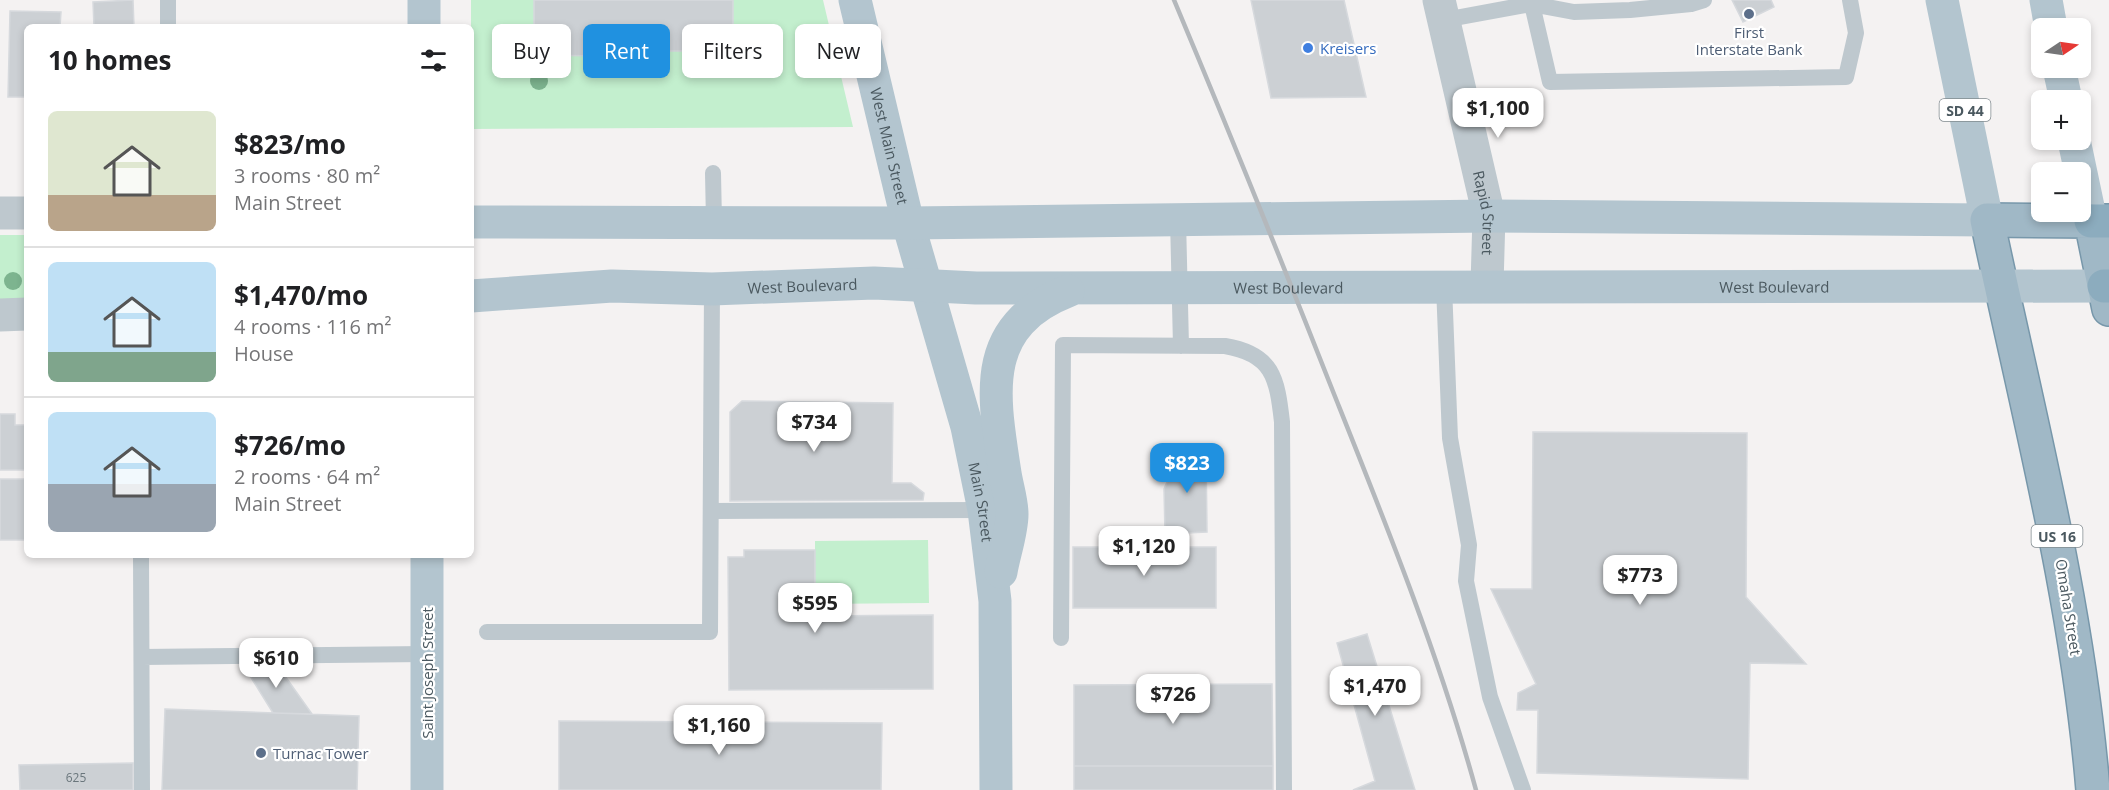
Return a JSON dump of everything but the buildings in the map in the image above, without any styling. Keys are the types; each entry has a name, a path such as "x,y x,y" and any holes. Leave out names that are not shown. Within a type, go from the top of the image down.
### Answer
{"highway":[{"path":"1988,220 2100,221 2107,294"},
{"name":"SD 44","path":"1988,220 2001,286"},
{"name":"Omaha Street","path":"2001,286 2052,508 2072,621 2093,790"}],"main road":[{"path":"424,0 424,24"},
{"name":"West Main Street","path":"855,0 908,223"},
{"name":"SD 44","path":"1942,0 1988,220"},
{"path":"2046,0 2049,18"},
{"path":"2077,150 2100,221"},
{"path":"474,222 908,223 1489,216 1988,220"},
{"name":"Main Street","path":"908,223 967,426 984,510 995,601 996,790"},
{"name":"West Boulevard","path":"474,296 612,286 712,289 874,283 1076,288 1487,285 2001,286 2107,294"},
{"path":"995,601 1012,514 995,410 998,371 1004,344 1015,323 1031,309 1076,288"},
{"name":"Saint Joseph Street","path":"426,558 427,790"}],"street":[{"name":"Rapid Street","path":"1442,10 1489,216 1487,285"},
{"path":"0,213 24,213"},
{"path":"0,315 24,314"}],"lane":[{"path":"168,0 168,24"},
{"path":"1442,10 1531,2 1574,12 1630,10 1691,4 1704,0"},
{"path":"1531,2 1550,82 1846,76 1856,33 1850,0"},
{"path":"713,173 714,222"},
{"path":"1178,219 1181,346"},
{"path":"1444,286 1450,438 1469,545 1466,581 1490,697 1523,790"},
{"path":"487,632 710,632 712,289"},
{"path":"1061,638 1063,345 1225,346 1245,350 1260,358 1273,374 1282,422 1284,790"},
{"path":"712,511 984,510"},
{"path":"141,558 142,790"},
{"path":"142,657 427,654"}],"green space":[{"path":"471,0 823,0 829,24 795,24 795,78 841,78 853,127 474,129 474,24 471,24"},
{"path":"0,235 24,235 24,299 0,299"},
{"path":"928,540 929,603 815,604 815,541"}],"railway":[{"path":"1174,0 1392,541 1446,689 1476,790"}],"place":[{"name":"First Interstate Bank","path":"1749,14"},
{"name":"Kreisers","path":"1308,48"},
{"name":"Turnac Tower","path":"261,753"}]}
